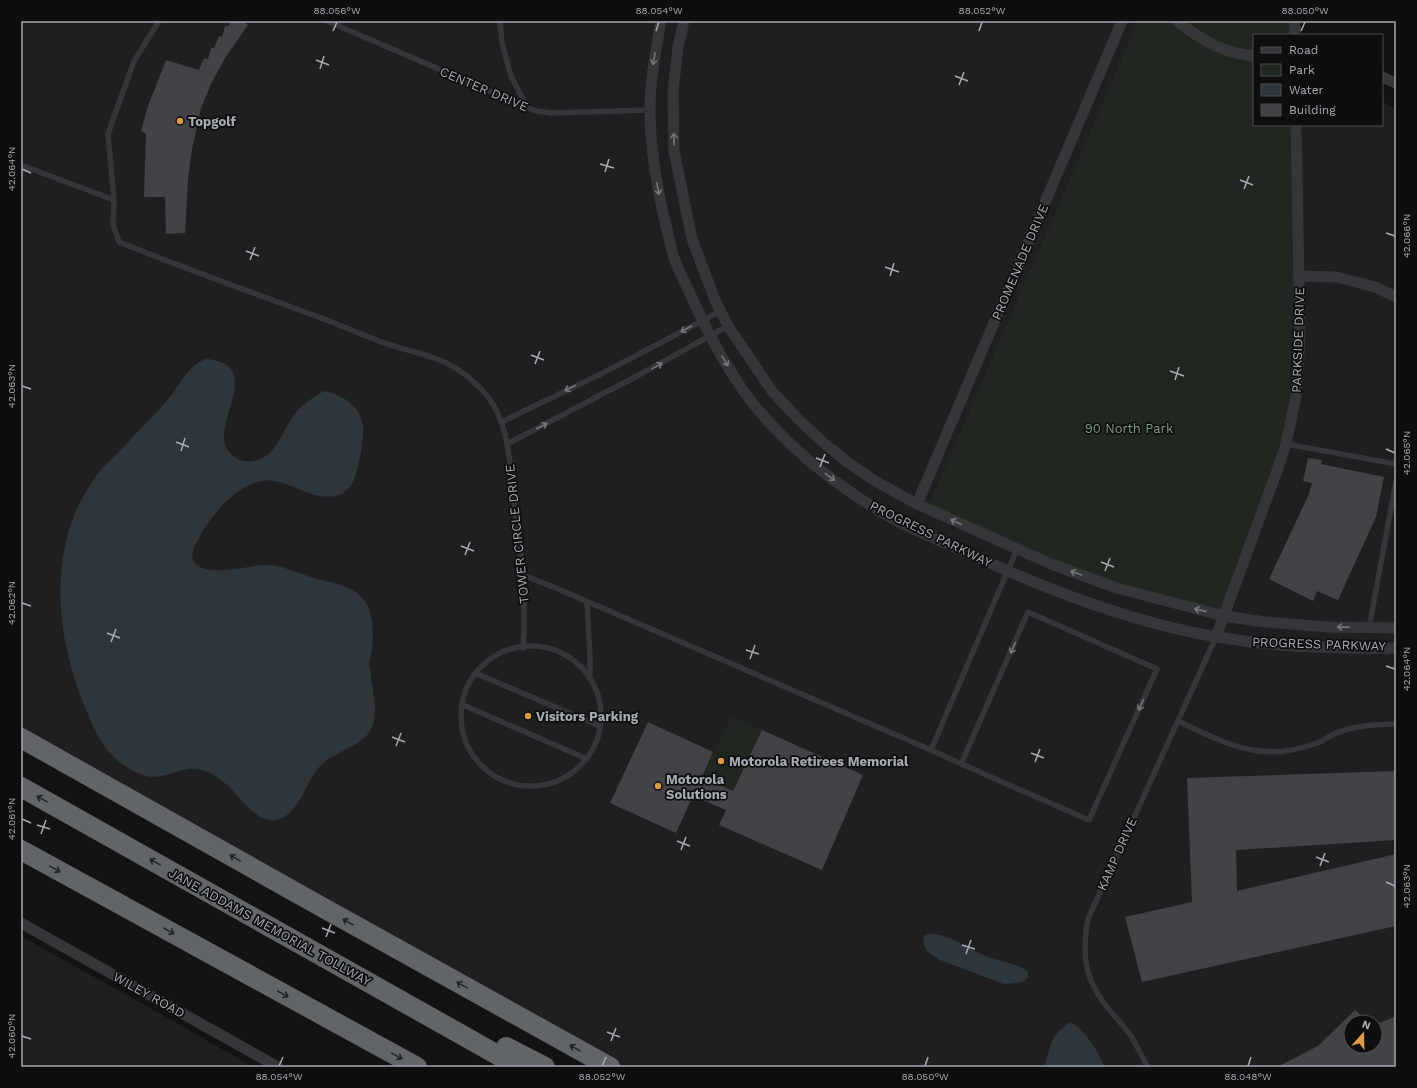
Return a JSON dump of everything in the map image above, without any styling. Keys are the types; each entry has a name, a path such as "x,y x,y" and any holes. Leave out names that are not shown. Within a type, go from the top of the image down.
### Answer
{"highway":[{"path":"21,738 326,910 610,1067"},
{"name":"JANE ADDAMS MEMORIAL TOLLWAY","path":"21,787 518,1067"},
{"path":"21,850 416,1067"},
{"path":"206,891 545,1067"}],"street":[{"name":"PROGRESS PARKWAY","path":"661,21 653,66 650,110 655,170 674,258 710,337 751,400 774,427 825,473 874,508 901,523 1008,571 1064,594 1111,610 1216,637 1248,642 1312,647 1396,648"},
{"name":"PROGRESS PARKWAY","path":"684,21 678,47 673,92 674,152 692,239 715,300 728,326 772,391 825,444 850,464 875,481 917,504 1051,564 1117,588 1224,616 1265,622 1330,627 1396,628"},
{"name":"PROMENADE DRIVE","path":"917,504 1122,21"},
{"path":"1178,21 1190,32 1214,46 1240,55 1253,56"},
{"path":"1295,21 1295,34"},
{"path":"1383,78 1396,82"},
{"name":"PARKSIDE DRIVE","path":"1216,637 1278,470 1286,444 1296,389 1300,337 1296,126"},
{"path":"1300,276 1337,276 1375,287 1396,297"},
{"name":"WILEY ROAD","path":"21,923 278,1067"}],"lane":[{"name":"TOWER CIRCLE DRIVE","path":"159,21 134,61 108,134 114,200 112,224 119,242 182,267 322,318 381,342 435,359 457,368 478,386 494,406 501,422 507,444 523,575 525,619 523,648"},
{"name":"CENTER DRIVE","path":"327,21 536,111 650,110"},
{"path":"500,21 502,43 511,76 527,107"},
{"path":"21,165 114,200"},
{"path":"501,422 599,375 721,312"},
{"path":"507,444 636,377 728,326"},
{"path":"1286,444 1396,464"},
{"path":"1369,628 1396,481"},
{"path":"931,750 1017,549"},
{"path":"523,575 931,750 961,764 1089,820 1156,669 1028,612 961,764"},
{"path":"587,602 590,675"},
{"name":"KAMP DRIVE","path":"1148,1067 1129,1034 1099,996 1090,980 1085,960 1084,941 1088,919 1216,637"},
{"path":"547,646 569,656 590,675 598,693 602,716 598,739 587,759 570,775 548,784 525,786 502,781 483,768 468,749 461,727 460,704 478,668 506,649 523,648 547,646"},
{"path":"475,673 600,726"},
{"path":"460,704 587,759"},
{"path":"1178,721 1231,746 1246,750 1270,752 1292,750 1317,743 1339,732 1363,726 1396,724"}],"shaded area":[{"path":"21,21 1295,21 1253,34 1253,126 1383,126 1383,102 1396,108 1396,1067 598,1067 21,743"},
{"path":"21,936 159,1013 253,1067 21,1067"}],"green space":[{"name":"90 North Park","path":"1138,21 1295,21 1295,34 1253,34 1253,126 1296,126 1300,337 1286,444 1224,616 1117,588 927,509"},
{"path":"731,716 762,730 733,791 702,777"}],"water":[{"path":"207,359 223,363 232,371 235,382 234,394 226,421 224,434 226,447 234,457 240,460 252,461 267,455 278,443 298,410 308,401 324,391 337,395 349,402 358,412 363,426 362,444 357,471 352,483 343,493 326,497 317,496 275,481 263,481 252,484 230,498 221,507 205,528 192,554 196,564 202,568 210,570 229,570 272,565 341,585 354,591 360,596 365,601 370,612 373,637 369,665 375,709 372,727 363,739 321,765 312,777 300,800 290,812 284,817 275,820 267,820 259,816 252,811 224,782 205,771 194,769 164,776 148,776 129,769 112,756 100,740 78,690 63,628 61,606 62,563 68,533 81,501 106,464 171,396 186,374 197,364"},
{"path":"928,934 944,936 988,957 1024,969 1028,972 1028,977 1023,982 1004,984 940,960 927,951 923,943 924,936"},
{"path":"1071,1022 1082,1031 1091,1042 1104,1067 1044,1067 1054,1037"}],"building":[{"name":"Topgolf","path":"230,21 242,21 248,25 225,58 212,82 201,108 192,149 188,179 185,233 166,234 165,197 144,197 146,134 141,131 148,106 166,60 199,70 204,58 208,59 211,48 214,48 219,36 222,37 225,26 229,26"},
{"path":"1308,458 1322,460 1321,464 1384,477 1376,517 1338,600 1317,591 1313,601 1269,579 1309,494 1312,483 1303,481"},
{"path":"648,722 713,752 702,777 733,791 762,730 863,775 822,870 719,825 726,810 693,796 676,833 610,803"},
{"path":"1396,771 1396,840 1236,850 1237,891 1396,854 1396,926 1142,982 1125,917 1192,902 1187,778"},
{"path":"1355,1010 1359,1014 1351,1014"},
{"path":"1396,1016 1396,1067 1277,1067 1318,1046 1343,1022 1343,1054 1383,1054 1383,1022"}],"place":[{"name":"Topgolf","path":"180,121"},
{"name":"Visitors Parking","path":"528,716"},
{"name":"Motorola Retirees Memorial","path":"721,761"},
{"name":"Motorola Solutions","path":"658,786"}]}
